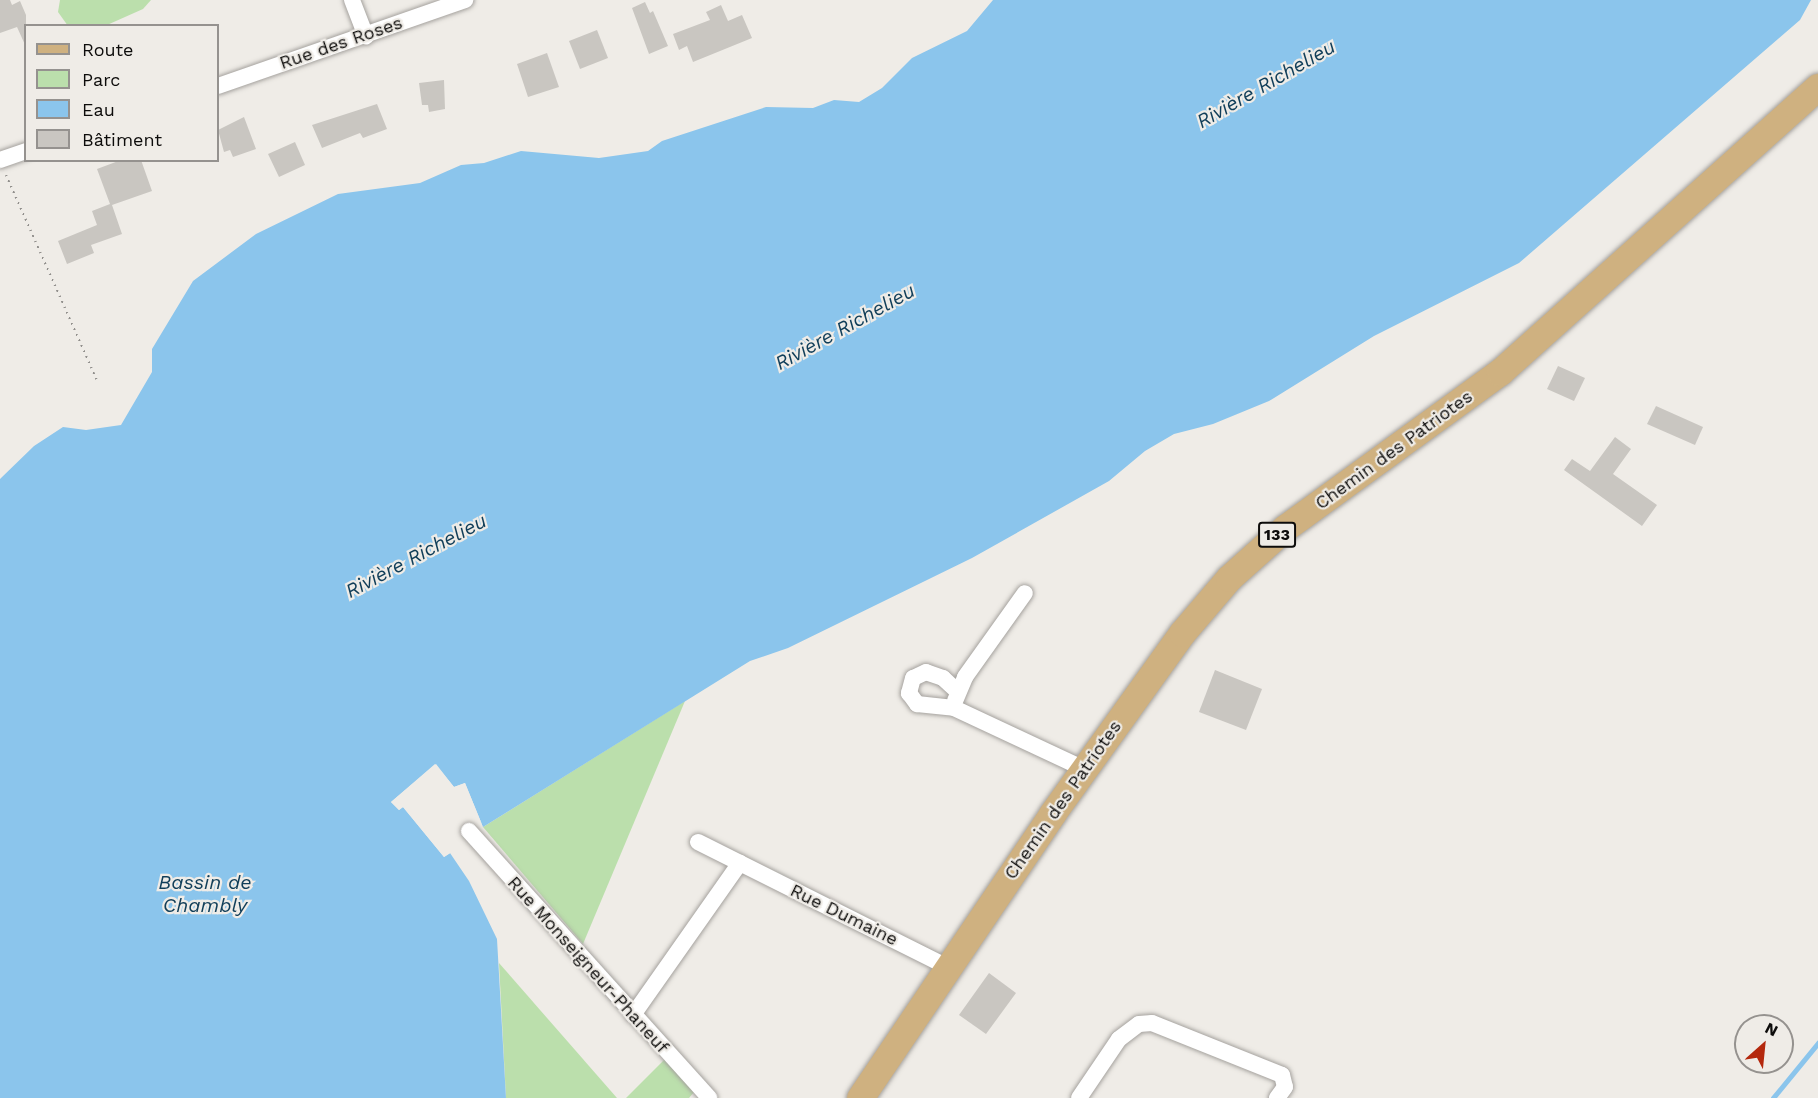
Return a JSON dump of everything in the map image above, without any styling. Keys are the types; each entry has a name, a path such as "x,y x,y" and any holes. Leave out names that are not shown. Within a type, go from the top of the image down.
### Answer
{"main road":[{"name":"Chemin des Patriotes","path":"860,1098 1084,769 1182,633 1257,552 1507,366 1818,87"}],"street":[{"path":"352,0 366,36"},
{"name":"Rue des Roses","path":"219,86 465,0"},
{"path":"2,166 24,152"},
{"path":"1025,593 956,700 1084,769"},
{"name":"Rue Monseigneur-Phaneuf","path":"469,831 709,1098"},
{"name":"Rue Dumaine","path":"698,842 948,967"},
{"path":"633,1015 740,863"},
{"path":"1079,1098 1119,1039 1139,1024 1152,1023 1282,1075 1281,1092"}],"path":[{"path":"2,166 98,383"}],"green space":[{"path":"60,0 151,0 143,9 109,24 67,24 58,12"},
{"path":"685,701 583,944 483,827"},
{"path":"499,963 617,1098 506,1098"},
{"path":"665,1059 695,1091 689,1098 626,1098"}],"water":[{"path":"993,0 1811,0 1800,20 1519,263 1374,336 1269,401 1213,424 1174,434 1145,451 1109,481 972,558 788,648 750,661 483,827 465,783 454,787 436,764 391,802 399,810 403,807 444,857 450,853 469,881 497,939 506,1098 0,1098 0,479 34,446 63,427 86,430 121,425 152,372 152,349 193,281 256,234 338,194 420,183 461,165 484,163 521,151 599,158 648,151 662,141 766,107 813,108 834,100 859,102 882,88 912,58 967,31"}],"pier":[{"path":"435,764 454,787 465,783 483,827 463,787 452,790 435,768 395,802 405,804 445,853 452,852 444,857 403,807 399,810 391,802"}],"building":[{"path":"0,0 10,0 12,5 20,1 26,15 24,43 17,27 0,33"},
{"path":"645,2 650,13 653,11 668,46 649,54 632,8"},
{"path":"721,5 728,21 742,15 752,38 693,62 687,46 679,50 673,34 710,20 706,12"},
{"path":"597,30 608,58 580,69 569,41"},
{"path":"547,53 559,87 528,97 517,64"},
{"path":"444,80 445,109 429,112 428,105 422,105 419,83"},
{"path":"377,104 387,129 363,138 360,133 322,148 312,125"},
{"path":"244,117 256,149 233,157 230,150 224,152 219,130"},
{"path":"295,142 305,165 279,177 268,154"},
{"path":"116,162 142,162 152,191 112,205 122,234 91,245 94,253 67,264 58,241 97,225 92,211 110,204 97,169"},
{"path":"1558,366 1585,378 1574,401 1547,389"},
{"path":"1656,406 1703,427 1695,445 1647,424"},
{"path":"1615,437 1631,449 1613,474 1657,505 1642,526 1564,470 1572,459 1590,471"},
{"path":"1215,670 1262,689 1246,730 1199,712"},
{"path":"989,973 1016,993 986,1034 959,1015"}],"waterway":[{"path":"1773,1098 1818,1043"}],"water label":[{"name":"Rivière Richelieu","path":"1266,84"},
{"name":"Rivière Richelieu","path":"845,327"},
{"name":"Rivière Richelieu","path":"416,556"},
{"name":"Bassin de Chambly","path":"205,894"}]}
